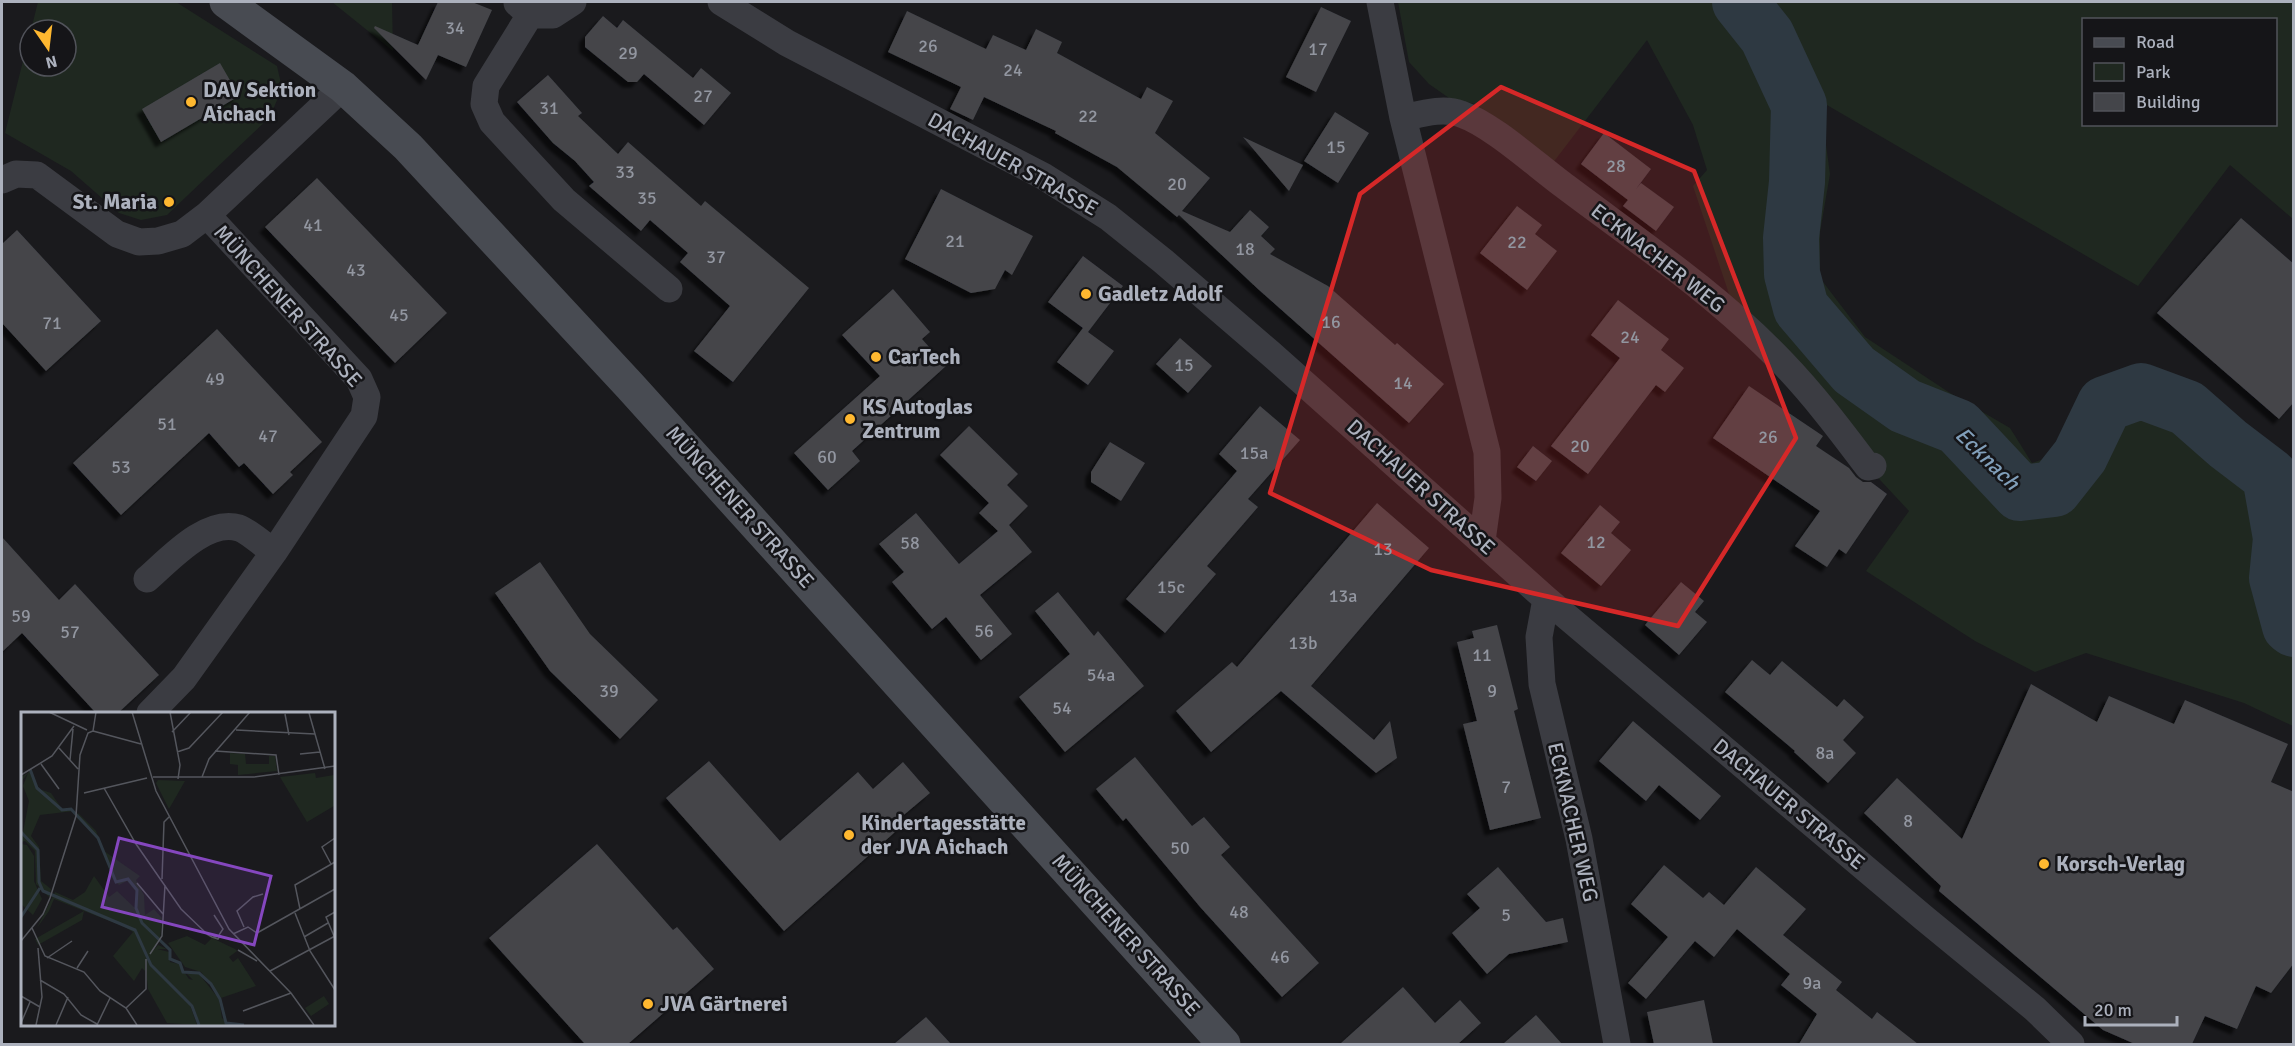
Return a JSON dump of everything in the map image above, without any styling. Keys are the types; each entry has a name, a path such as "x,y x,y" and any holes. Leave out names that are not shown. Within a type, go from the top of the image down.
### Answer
{"main road":[{"name":"MÜNCHENER STRASSE","path":"226,2 343,87 408,147 517,262 1224,1044"}],"street":[{"path":"573,2 553,15 524,8 486,86 483,104 492,122 564,200 669,289"},
{"name":"DACHAUER STRASSE","path":"721,2 787,43 1043,176 1108,217 1172,268 1546,599 2035,1009 2071,1044"},
{"path":"1380,2 1403,118 1487,452 1488,498 1482,541"},
{"path":"2,180 16,174 37,175 117,234 139,242 158,241 182,234 207,215 343,87"},
{"name":"ECKNACHER WEG","path":"1403,118 1438,111 1460,113 1482,124 1737,318 1782,362 1836,425 1868,467 1873,466"},
{"name":"MÜNCHENER STRASSE","path":"151,712 184,678 274,552 364,416 367,397 359,380 207,215"},
{"path":"147,579 196,537 216,528 239,528 274,552"},
{"name":"ECKNACHER WEG","path":"1546,599 1539,637 1542,684 1579,839 1617,1044"}],"highlighted area":[{"path":"1501,87 1694,171 1796,438 1678,626 1431,570 1270,493 1360,194"}],"green space":[{"path":"38,2 176,2 277,66 282,88 270,117 167,215 141,220 119,213 71,171 5,133 19,78 78,78 78,18 34,18"},
{"path":"332,2 392,2 393,51"},
{"path":"1398,2 2293,2 2293,219 2230,165 2138,286 1820,101 1830,174 1820,232 1820,278 1865,337 1950,393 2010,428 2032,463 2058,454 2085,397 2127,370 2225,416 2288,467 2294,475 2293,726 2244,703 2086,653 2035,672 1975,641 1866,571 1909,511 1737,318 1693,186 1707,170 1693,125 1647,40 1552,164 1475,104 1449,98 1429,84 1409,62"}],"building":[{"path":"438,2 472,2 492,10 466,67 438,55 426,80 374,28 375,26 418,45"},
{"path":"1321,7 1351,21 1316,92 1286,77"},
{"path":"907,11 986,49 993,35 1026,50 1036,29 1062,42 1057,53 1141,99 1147,87 1173,101 1155,133 1210,178 1182,211 1230,232 1250,210 1269,227 1261,236 1275,249 1270,254 1328,286 1395,345 1397,343 1444,384 1409,423 1258,289 1179,215 1177,217 1117,167 1055,133 1056,131 984,97 973,120 950,109 961,87 888,52"},
{"path":"603,16 617,28 623,20 693,78 701,68 731,93 704,125 644,74 637,82 628,82 585,47 585,37"},
{"name":"DAV Sektion Aichach","path":"220,63 239,96 161,142 142,109"},
{"path":"548,75 582,113 578,116 618,154 628,142 701,206 705,201 809,288 733,382 694,351 730,306 680,262 688,253 650,220 641,231 589,186 594,182 575,161 553,143 517,102"},
{"path":"1335,112 1369,133 1338,183 1304,161"},
{"path":"1604,133 1651,169 1636,189 1641,183 1674,207 1656,231 1623,206 1628,200 1581,164"},
{"path":"1243,137 1303,165 1289,191"},
{"path":"317,178 447,313 395,363 265,227"},
{"path":"941,189 1033,236 1012,275 1005,270 995,289 971,293 905,259"},
{"path":"1517,206 1542,225 1535,234 1557,251 1527,290 1480,253"},
{"path":"2241,218 2294,264 2294,402 2279,419 2157,313"},
{"path":"17,230 101,321 46,371 2,323 2,244"},
{"name":"Gadletz Adolf","path":"1083,256 1123,286 1088,332 1114,351 1088,385 1057,362 1083,328 1048,302"},
{"path":"893,289 930,332 922,339 946,366 852,451 860,461 828,490 794,453 880,376 842,335"},
{"path":"1618,300 1669,339 1661,350 1684,368 1665,392 1656,385 1588,474 1551,446 1620,358 1591,335"},
{"path":"217,329 322,442 290,472 293,475 273,494 244,463 239,467 209,433 121,515 73,463"},
{"path":"1180,338 1212,366 1188,393 1156,364"},
{"path":"1749,386 1823,436 1816,446 1849,468 1863,482 1871,482 1887,494 1846,554 1839,549 1827,567 1795,546 1820,511 1713,438"},
{"path":"1260,406 1300,440 1248,499 1258,507 1207,566 1216,574 1165,633 1126,599 1237,471 1219,454"},
{"path":"969,426 1018,474 1007,485 1028,506 1009,525 1032,552 980,595 1012,634 981,660 946,617 932,629 892,582 904,572 879,544 916,513 959,564 998,531 979,513 989,503 940,455"},
{"path":"1110,442 1145,463 1121,501 1091,482 1091,472"},
{"path":"1533,446 1552,461 1536,481 1517,467"},
{"path":"1377,503 1429,548 1311,686 1374,740 1390,721 1397,758 1376,773 1281,691 1211,752 1176,711 1232,662 1237,667"},
{"path":"1600,505 1620,522 1611,533 1631,550 1601,586 1561,553"},
{"path":"2,537 59,600 75,584 159,675 119,712 95,712 22,633 2,652"},
{"path":"540,562 590,634 658,700 620,739 550,671 495,593"},
{"path":"1681,582 1704,601 1695,612 1707,622 1679,655 1645,625"},
{"path":"1058,592 1094,636 1098,631 1144,686 1065,752 1019,697 1070,654 1035,611"},
{"path":"1497,625 1518,709 1514,711 1541,818 1490,830 1463,724 1477,721 1457,642 1474,638 1472,631"},
{"path":"1752,660 1770,675 1782,661 1837,707 1844,699 1864,717 1843,740 1856,753 1828,783 1795,751 1725,692"},
{"path":"2031,684 2097,722 2109,696 2174,724 2185,700 2288,744 2271,782 2294,792 2294,963 2271,993 2256,986 2237,1029 2205,1016 2192,1044 2135,1044 2103,1030 1939,891 1941,886 1864,813 1897,778 1962,839"},
{"path":"1633,721 1721,796 1700,820 1659,785 1646,801 1599,761"},
{"path":"1135,757 1192,826 1204,817 1230,847 1221,855 1319,963 1282,997 1201,908 1126,818 1123,821 1096,789"},
{"name":"Kindertagesstätte der JVA Aichach","path":"709,761 780,841 858,772 873,789 903,762 930,793 899,819 904,824 784,931 666,798"},
{"path":"597,844 673,930 677,927 714,969 628,1044 585,1044 489,938"},
{"path":"1664,865 1703,898 1709,892 1724,905 1756,867 1806,909 1783,935 1842,982 1836,990 1872,1019 1877,1012 1918,1044 1799,1044 1817,1014 1781,985 1790,974 1737,929 1714,957 1695,941 1646,999 1628,983 1668,937 1631,904"},
{"path":"1498,867 1546,922 1563,918 1568,942 1509,954 1487,974 1452,933 1480,908 1467,894"},
{"path":"1403,987 1435,1023 1460,1000 1481,1023 1458,1044 1340,1044"},
{"path":"1704,1000 1713,1044 1654,1044 1647,1012"},
{"path":"1536,1015 1562,1044 1503,1044"},
{"path":"926,1017 951,1044 894,1044"}],"waterway":[{"name":"Ecknach","path":"1740,2 1767,36 1799,105 1797,182 1791,238 1792,274 1801,308 1854,370 1905,406 1958,427 2020,493 2054,489 2080,456 2105,404 2141,391 2187,408 2228,444 2270,476 2281,538 2277,578 2290,626 2294,629"}],"place":[{"name":"DAV Sektion Aichach","path":"191,102"},
{"name":"St. Maria","path":"169,202"},
{"name":"Gadletz Adolf","path":"1086,294"},
{"name":"CarTech","path":"876,357"},
{"name":"KS Autoglas Zentrum","path":"850,419"},
{"name":"Kindertagesstätte der JVA Aichach","path":"849,835"},
{"name":"Korsch-Verlag","path":"2044,864"},
{"name":"JVA Gärtnerei","path":"648,1004"}]}
